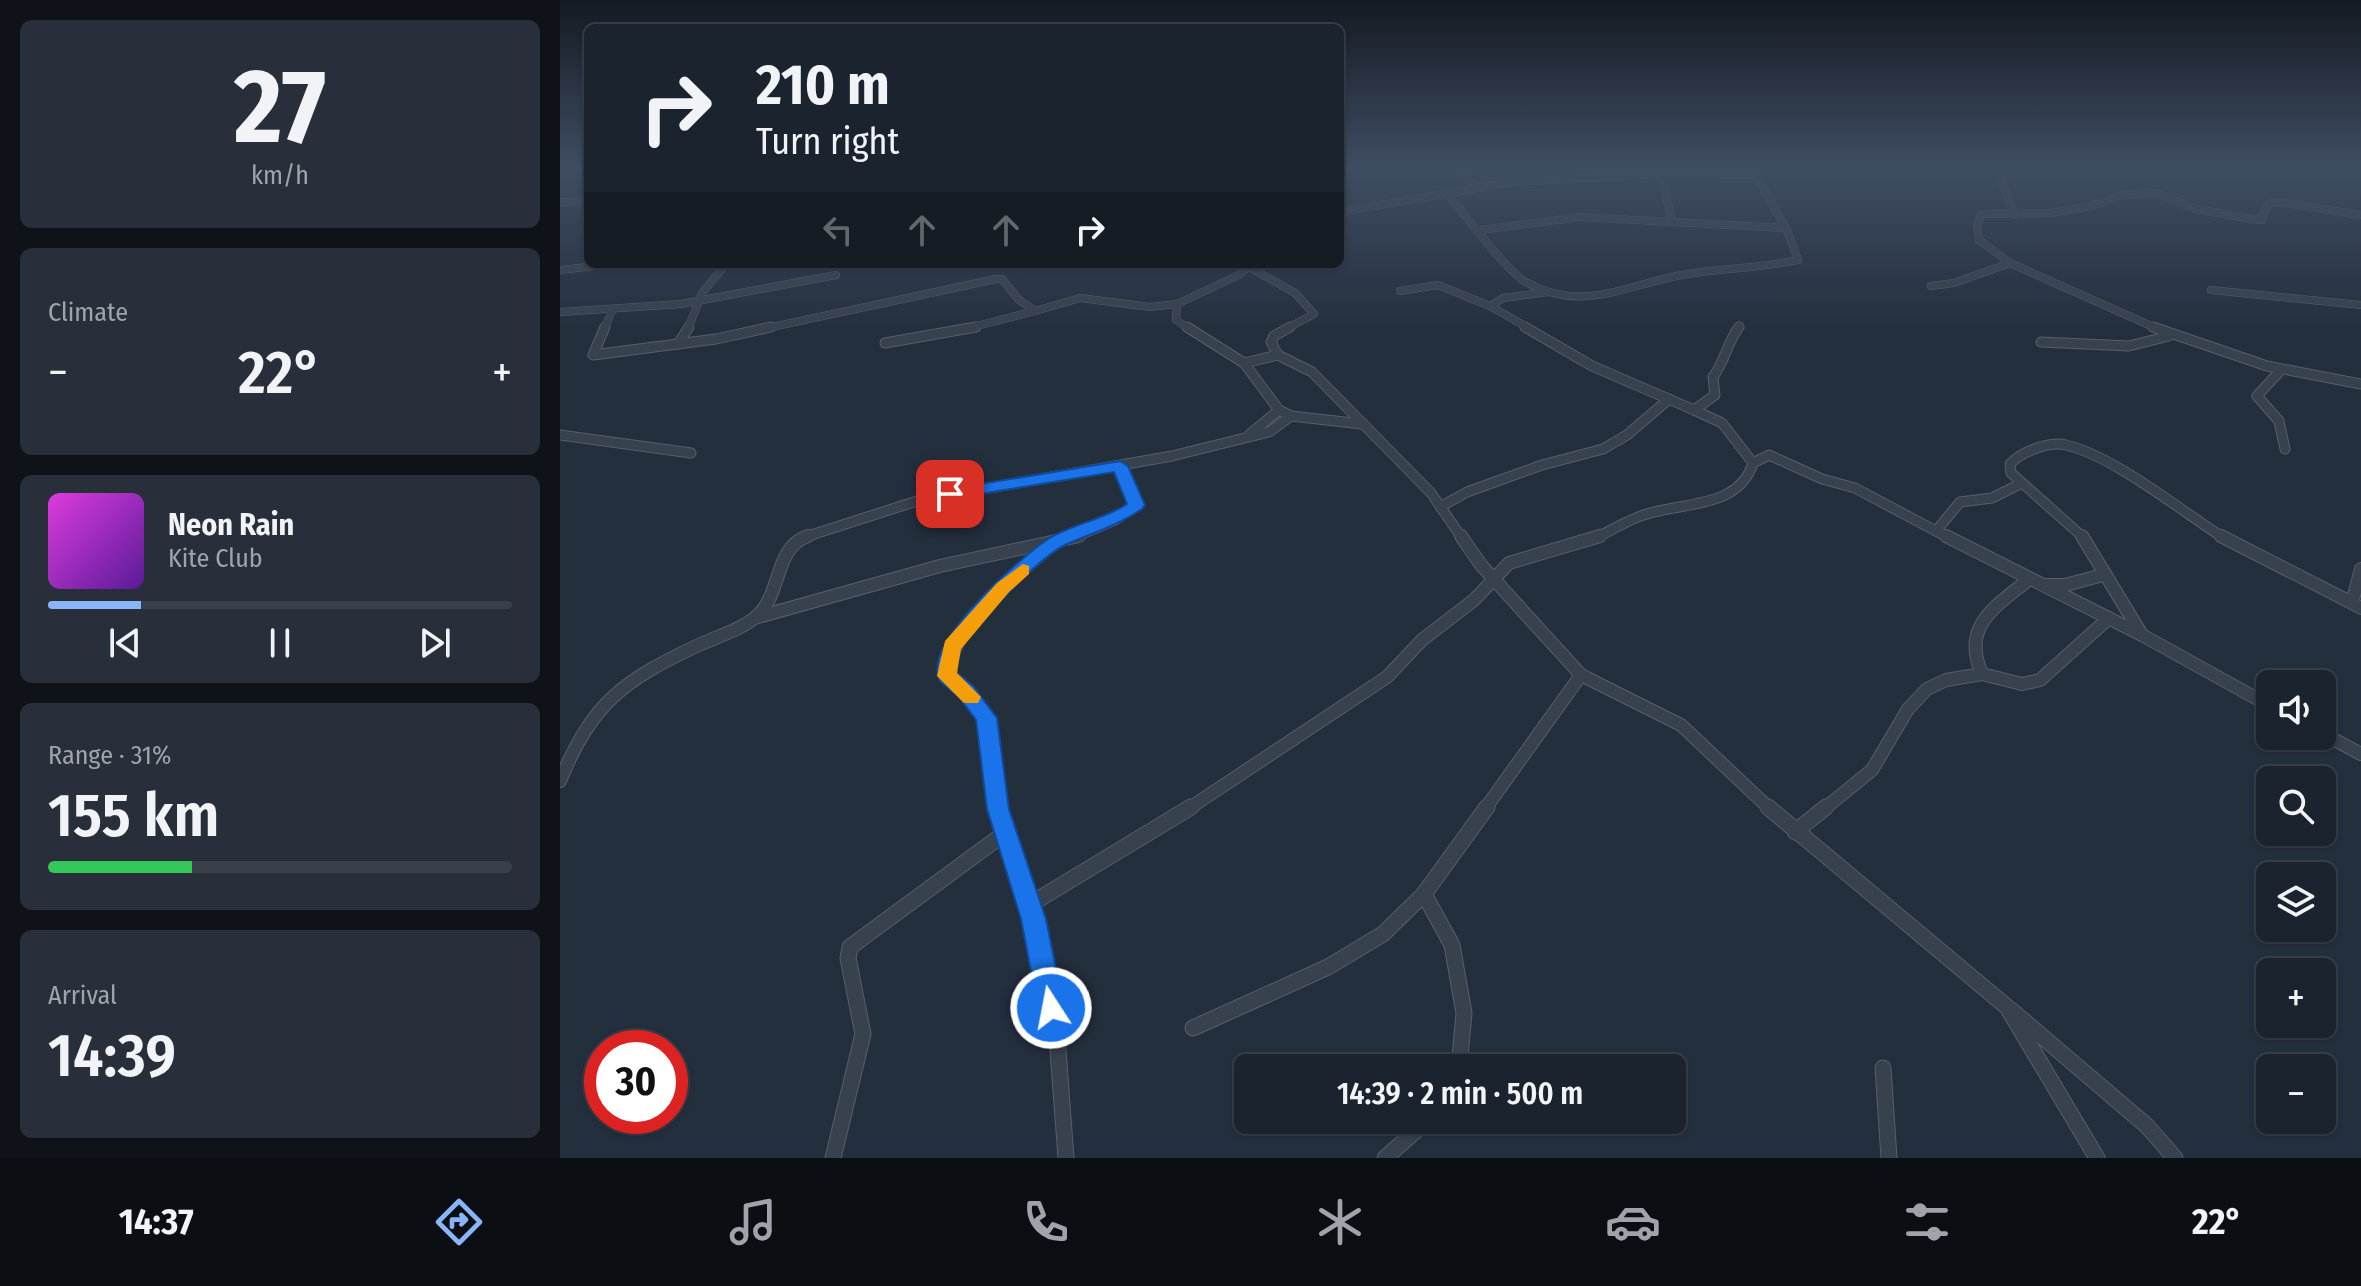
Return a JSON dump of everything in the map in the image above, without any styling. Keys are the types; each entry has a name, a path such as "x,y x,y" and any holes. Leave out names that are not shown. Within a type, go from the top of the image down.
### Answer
{"street":[{"path":"1472,221 1523,281 1548,292 1574,296 1622,293 1686,274 1794,263 1799,255 1782,221"},
{"path":"1480,230 1549,221"},
{"path":"1673,221 1786,228"},
{"path":"1980,221 1979,240 2010,263 2169,336 2279,372 2361,384"},
{"path":"1931,286 1954,283 2010,263"},
{"path":"560,270 584,267"},
{"path":"678,344 708,285 723,268"},
{"path":"885,343 989,325 1080,298 1150,307 1177,304 1246,268"},
{"path":"1253,268 1295,293 1314,314 1274,336 1271,342 1278,355 1312,372 1431,493 1493,576 1581,675 1681,725 1795,832 2147,1126 2175,1158"},
{"path":"560,312 612,311 701,300 836,275"},
{"path":"612,311 592,350 593,355 678,344 898,302 988,280 1002,279 1018,299 1035,311"},
{"path":"1400,291 1438,285 1490,306 1592,366 1722,423 1753,463"},
{"path":"2211,290 2361,305"},
{"path":"1490,306 1503,298 1548,292"},
{"path":"1177,304 1176,320 1244,363 1279,410 1291,416 1364,424"},
{"path":"1694,410 1715,395 1713,377 1726,359 1730,339 1740,326"},
{"path":"2041,342 2129,346 2169,336"},
{"path":"1244,363 1278,355"},
{"path":"2279,372 2257,396 2279,421 2285,449"},
{"path":"1440,507 1467,492 1542,465 1603,449 1627,435 1669,399"},
{"path":"1247,436 1279,410"},
{"path":"755,618 767,607 778,585 787,550 796,540 920,500 1120,466 1269,432 1291,416"},
{"path":"560,435 691,453"},
{"path":"2142,635 2103,575 2085,539 2011,473 2010,464 2017,456 2053,444 2081,450 2135,479 2224,538 2356,606 2361,569"},
{"path":"1029,905 1182,813 1387,677 1422,640 1474,600 1493,576 1509,563 1594,539 1645,514 1732,493 1748,479 1753,463 1769,455 1822,479 1855,488 2033,583 2142,635 2256,698"},
{"path":"560,781 564,764 608,698 639,677 755,618 940,566 1056,542 1112,522 1136,505 1120,466"},
{"path":"1936,531 1960,502 1992,498 2020,484"},
{"path":"1056,542 1003,587 951,646 946,662 947,676 966,692 986,718 998,809 1029,905 1057,1037 1066,1158"},
{"path":"1982,674 1972,657 1976,630 2033,583 2065,585 2103,575"},
{"path":"1795,832 1872,770 1908,709 1927,689 1946,680 1982,674 2022,684 2040,680 2109,618"},
{"path":"1193,1028 1328,967 1383,934 1424,894 1581,675"},
{"path":"2336,741 2361,754"},
{"path":"833,1158 863,1034 848,958 850,947 1005,833"},
{"path":"1424,894 1452,945 1464,1013 1460,1054"},
{"path":"2007,1007 2023,1039 2097,1158"},
{"path":"1883,1068 1889,1158"},
{"path":"1385,1158 1412,1134"}],"slow traffic":[{"path":"971,697 947,676 946,662 951,646 1003,587 1023,570"}],"route":[{"path":"950,494 1120,466 1136,505 1112,522 1056,542 1003,587 951,646 946,662 947,676 966,692 986,718 998,809 1033,919 1051,1008"}]}
